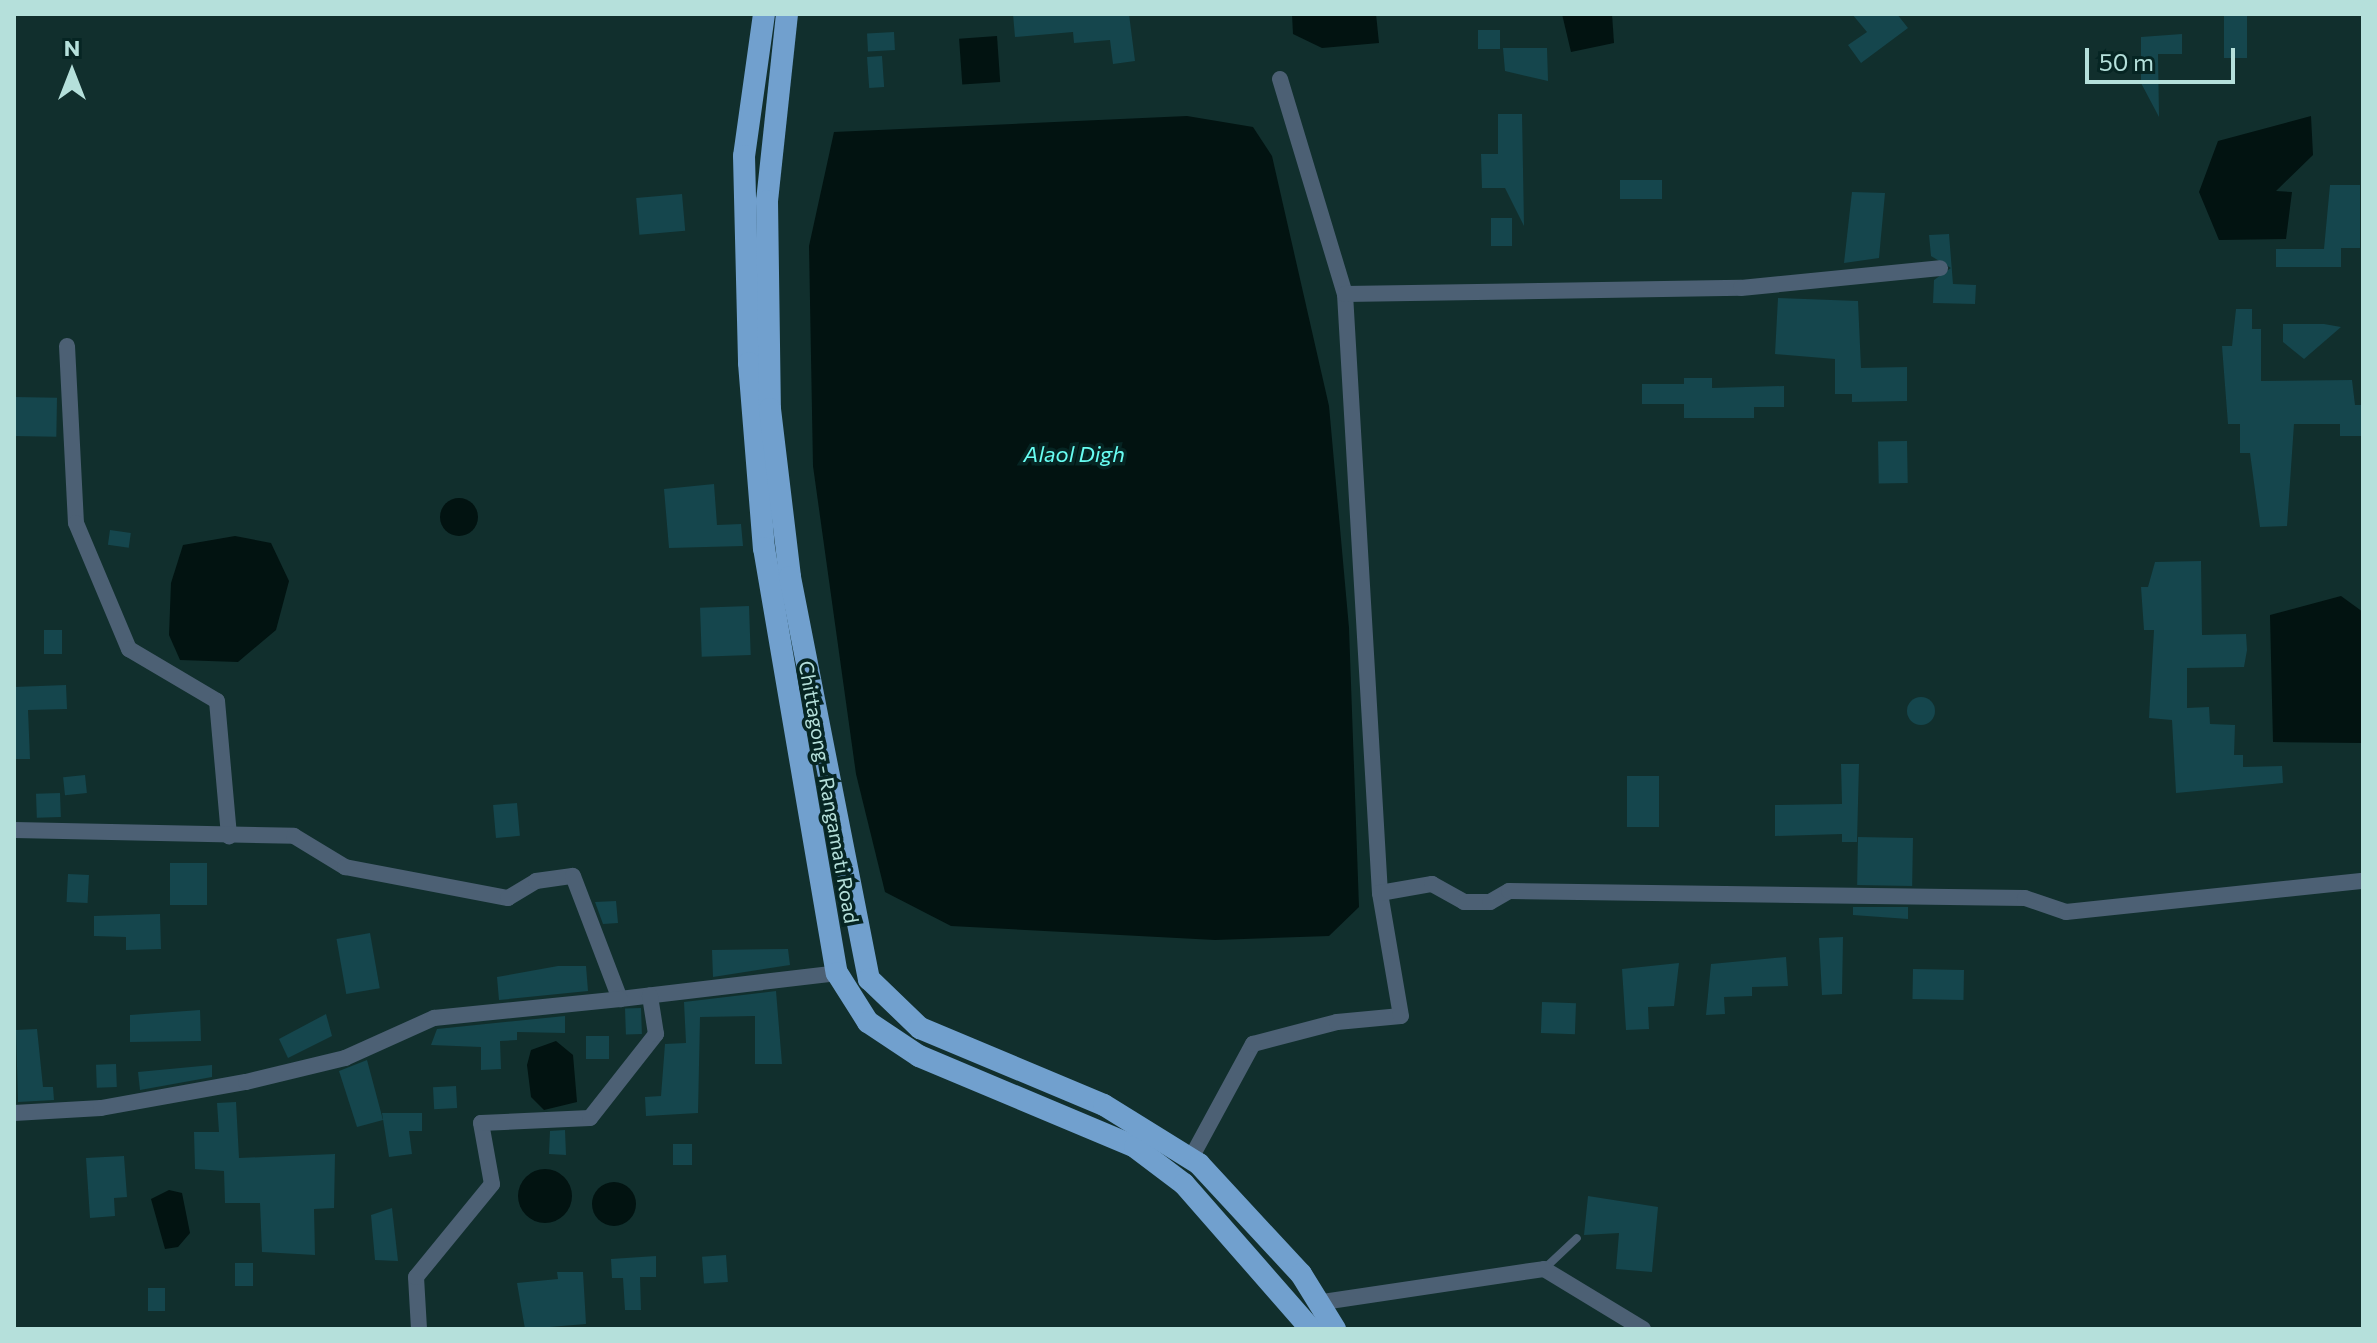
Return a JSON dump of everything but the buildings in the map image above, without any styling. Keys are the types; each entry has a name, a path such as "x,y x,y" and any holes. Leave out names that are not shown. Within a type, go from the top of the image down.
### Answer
{"highway":[{"name":"Chittagong - Rangamati Road","path":"764,14 744,156 749,363 764,548 837,973 868,1022 919,1056 1135,1147 1172,1174 1311,1329"},
{"name":"Chittagong - Rangamati Road","path":"787,14 767,201 770,409 792,593 869,979 920,1028 1104,1105 1191,1158 1323,1302 1335,1329"}],"street":[{"path":"1191,1158 1253,1044 1337,1022 1401,1016 1380,893 1345,294 1280,79"},
{"path":"1345,294 1741,288 1940,268"},
{"path":"67,346 76,523 129,649 217,701 229,836"},
{"path":"14,830 294,836 345,867 508,898 536,881 573,876 620,999"},
{"path":"1380,893 1432,884 1464,902 1490,902 1509,891 2025,898 2066,912 2363,881"},
{"path":"14,1113 101,1108 246,1082 345,1058 434,1018 837,973"},
{"path":"419,1329 416,1277 492,1184 481,1123 590,1118 656,1034 650,995"},
{"path":"1323,1302 1544,1269 1643,1329"}],"lane":[{"path":"1544,1269 1577,1238"}],"water":[{"path":"1292,14 1376,14 1379,43 1322,48 1293,34"},
{"path":"1562,14 1612,14 1614,43 1571,52"},
{"path":"997,36 1000,82 962,85 959,39"},
{"name":"Alaol Digh","path":"1187,116 1253,127 1272,156 1329,406 1349,628 1359,907 1329,936 1215,940 951,926 885,892 856,774 813,466 809,246 834,132"},
{"path":"2311,116 2313,155 2276,191 2292,192 2286,239 2219,240 2199,192 2218,141"},
{"path":"459,498 472,504 478,517 472,530 459,536 446,530 440,517 446,504"},
{"path":"235,536 271,543 289,581 276,630 238,662 180,660 169,635 171,583 183,545"},
{"path":"2341,596 2363,612 2363,743 2273,742 2270,615"},
{"path":"556,1041 573,1055 577,1102 544,1110 531,1097 527,1065 531,1050"},
{"path":"545,1169 564,1177 572,1196 564,1215 545,1223 526,1215 518,1196 526,1177"},
{"path":"614,1182 629,1189 636,1204 629,1219 614,1226 599,1219 592,1204 599,1189"},
{"path":"169,1190 182,1193 190,1233 178,1247 165,1249 151,1199"}]}
